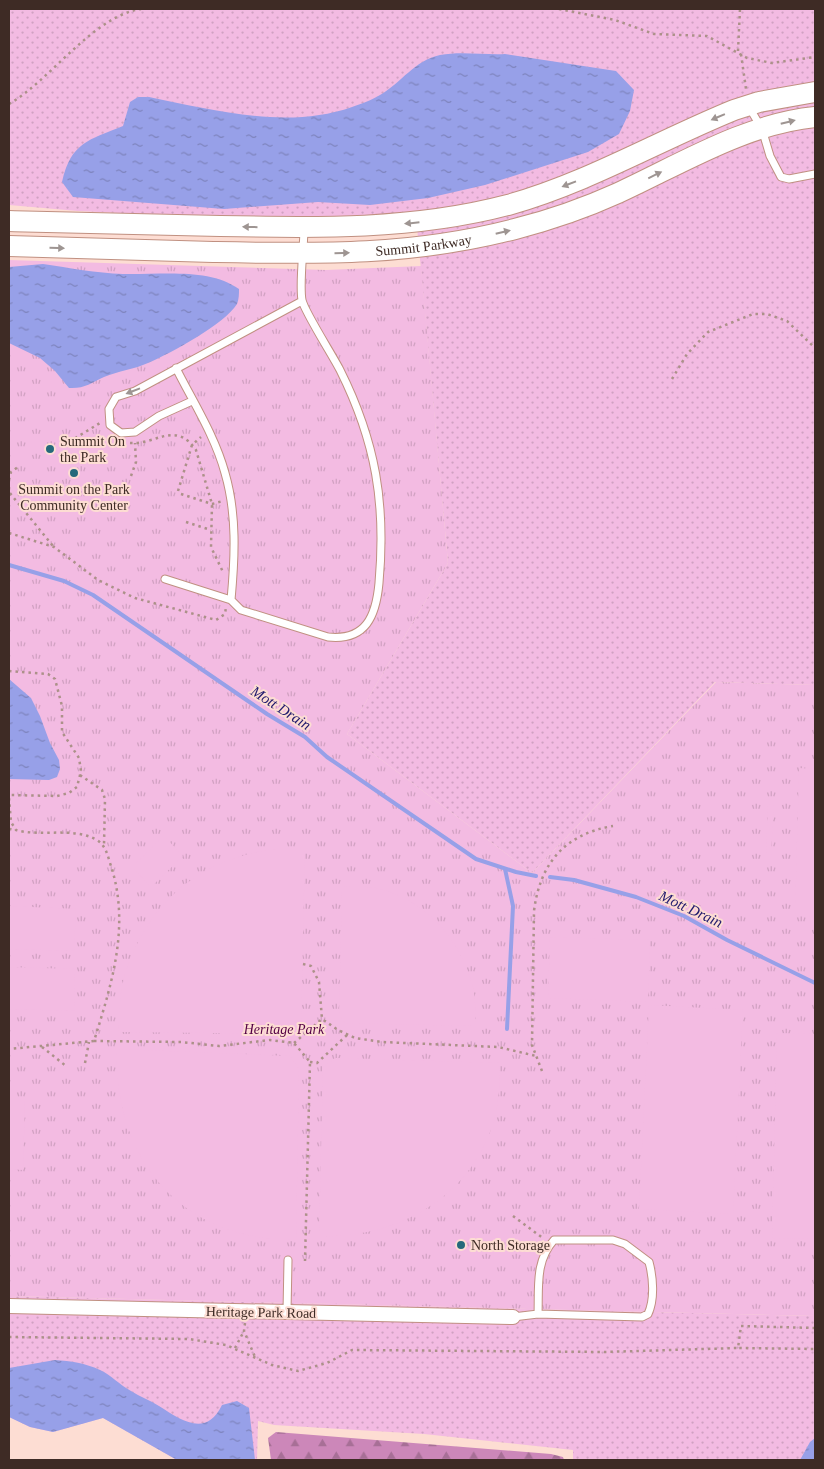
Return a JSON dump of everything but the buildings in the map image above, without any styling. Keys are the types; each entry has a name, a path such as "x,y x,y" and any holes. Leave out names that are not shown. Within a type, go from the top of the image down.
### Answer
{"street":[{"name":"Summit Parkway","path":"9,221 304,228 412,224 459,216 508,204 575,182 714,118 748,106 815,92"},
{"name":"Summit Parkway","path":"9,246 304,254 370,253 418,249 466,241 517,229 597,202 711,149 762,129 815,117"},
{"name":"Heritage Park Road","path":"9,1306 512,1317"}],"lane":[{"path":"748,106 762,129 770,156 781,177 789,179 815,174"},
{"path":"165,579 228,598 241,610 328,637 340,638 357,632 369,623 376,608 382,545 381,503 376,472 368,439 341,373 302,301 304,228"},
{"path":"192,400 158,416 135,432 121,433 110,425 109,409 116,396 136,391 302,301"},
{"path":"176,368 213,440 225,472 232,504 234,574 228,598"},
{"path":"512,1317 538,1314 634,1318 648,1314 652,1306 652,1273 649,1262 625,1244 613,1240 554,1240 540,1264 538,1314"},
{"path":"287,1312 288,1260"}],"path":[{"path":"9,104 42,81 106,22 141,9"},
{"path":"559,9 615,20 654,34 707,36 747,58 772,62 815,57"},
{"path":"740,9 739,52 748,106"},
{"path":"672,379 687,354 708,332 752,314 767,314 787,321 815,348"},
{"path":"100,416 100,423 104,430"},
{"path":"64,445 100,423"},
{"path":"178,491 192,445 201,438 197,430"},
{"path":"9,492 54,547 98,580 135,598 216,620 225,614 228,598 223,572 211,547 212,504 196,450 185,438 172,434 135,443 125,442"},
{"path":"140,442 146,436"},
{"path":"131,476 136,462 135,443"},
{"path":"9,480 11,472 18,468"},
{"path":"9,487 9,497"},
{"path":"181,494 212,504"},
{"path":"186,522 211,530"},
{"path":"9,533 54,547"},
{"path":"9,671 48,674 55,679 62,706 62,732 79,758 80,775 77,787 69,793 57,796 9,796 11,822 16,830"},
{"path":"80,775 102,790 105,799 104,845 120,896 117,958 94,1041"},
{"path":"542,1071 532,1044 534,911 537,889 546,868 566,845 592,830 613,826"},
{"path":"9,830 80,834 94,838 104,845"},
{"path":"303,964 311,966 319,982 322,1019"},
{"path":"322,1019 347,1035 382,1042 498,1047 536,1056"},
{"path":"294,1043 322,1019"},
{"path":"310,1062 317,1063 347,1035"},
{"path":"9,1048 42,1047 94,1041 181,1042 219,1046 270,1040 294,1043 310,1062 305,1261"},
{"path":"85,1063 89,1042"},
{"path":"42,1047 66,1066"},
{"path":"513,1216 550,1245"},
{"path":"235,1348 244,1331 245,1311"},
{"path":"738,1348 741,1326 815,1328"},
{"path":"244,1331 255,1357"},
{"path":"9,1338 189,1339 235,1348 272,1364 298,1371 327,1363 352,1350 604,1352 738,1348 815,1349"}],"green space":[{"path":"9,9 815,9 815,685 715,682 532,873 347,734 448,563 416,216 303,222 78,211 9,205"},
{"name":"Heritage Park","path":"9,260 326,270 421,266 448,563 347,734 532,873 716,682 815,685 815,1316 9,1296"},
{"path":"799,768 815,769 815,917 795,916"},
{"path":"768,804 774,805 771,855 766,855"},
{"path":"164,836 183,856 151,887 132,867"},
{"path":"276,849 305,849 301,1025 291,1034 118,1032 121,991 127,968 137,943 150,921 166,902 183,886 204,872 226,861"},
{"path":"342,887 376,888 397,895 413,903 440,925 451,939 468,971 475,997 475,1026 345,1023 339,1015"},
{"path":"9,906 76,909 74,951 9,949"},
{"path":"550,937 650,940 648,1002 548,998"},
{"path":"9,967 75,969 74,1011 9,1009"},
{"path":"649,1005 743,1010 733,1214 639,1209"},
{"path":"777,1033 815,1034 815,1239 772,1238"},
{"path":"117,1049 290,1056 299,1069 296,1239 269,1239 230,1230 200,1217 174,1198 153,1175 136,1147 125,1117 118,1084"},
{"path":"336,1058 500,1063 499,1090 495,1117 484,1145 469,1170 450,1191 428,1208 403,1221 376,1230 348,1235 319,1236 323,1067"},
{"path":"9,1101 25,1101 23,1170 9,1169"},
{"path":"9,1296 815,1316 815,1460 573,1460 573,1450 424,1434 274,1425 258,1421 257,1460 177,1460 103,1418 53,1432 30,1427 9,1417"},
{"path":"276,1432 551,1454 563,1457 564,1460 271,1460 268,1438"}],"water":[{"path":"456,53 505,54 616,71 634,90 630,111 619,134 588,152 485,185 428,198 370,205 318,202 224,209 73,197 62,182 66,169 76,150 91,139 123,126 130,102 138,97 149,97 250,116 302,117 327,114 377,97 423,62 440,55"},
{"path":"43,264 123,274 198,275 227,282 239,289 239,298 231,312 210,329 170,352 143,365 109,375 79,388 69,388 55,371 40,358 9,343 9,267"},
{"path":"9,679 31,698 40,716 50,743 59,760 60,769 57,777 49,780 9,779"},
{"path":"55,1360 78,1363 100,1370 134,1393 184,1421 201,1424 216,1415 222,1405 237,1401 249,1408 255,1460 177,1460 103,1418 53,1432 30,1427 9,1417 9,1368"},
{"path":"815,1438 815,1460 800,1460 810,1442"}],"waterway":[{"name":"Mott Drain","path":"9,565 64,581 93,595 267,714 305,737 327,757 476,859 516,872 536,876"},
{"path":"505,869 513,906 507,1029"},
{"name":"Mott Drain","path":"550,877 574,880 636,897 684,916 727,940 815,983"}],"place":[{"name":"Summit On the Park","path":"50,449"},
{"name":"Summit on the Park Community Center","path":"74,473"},
{"name":"North Storage","path":"461,1245"}]}
